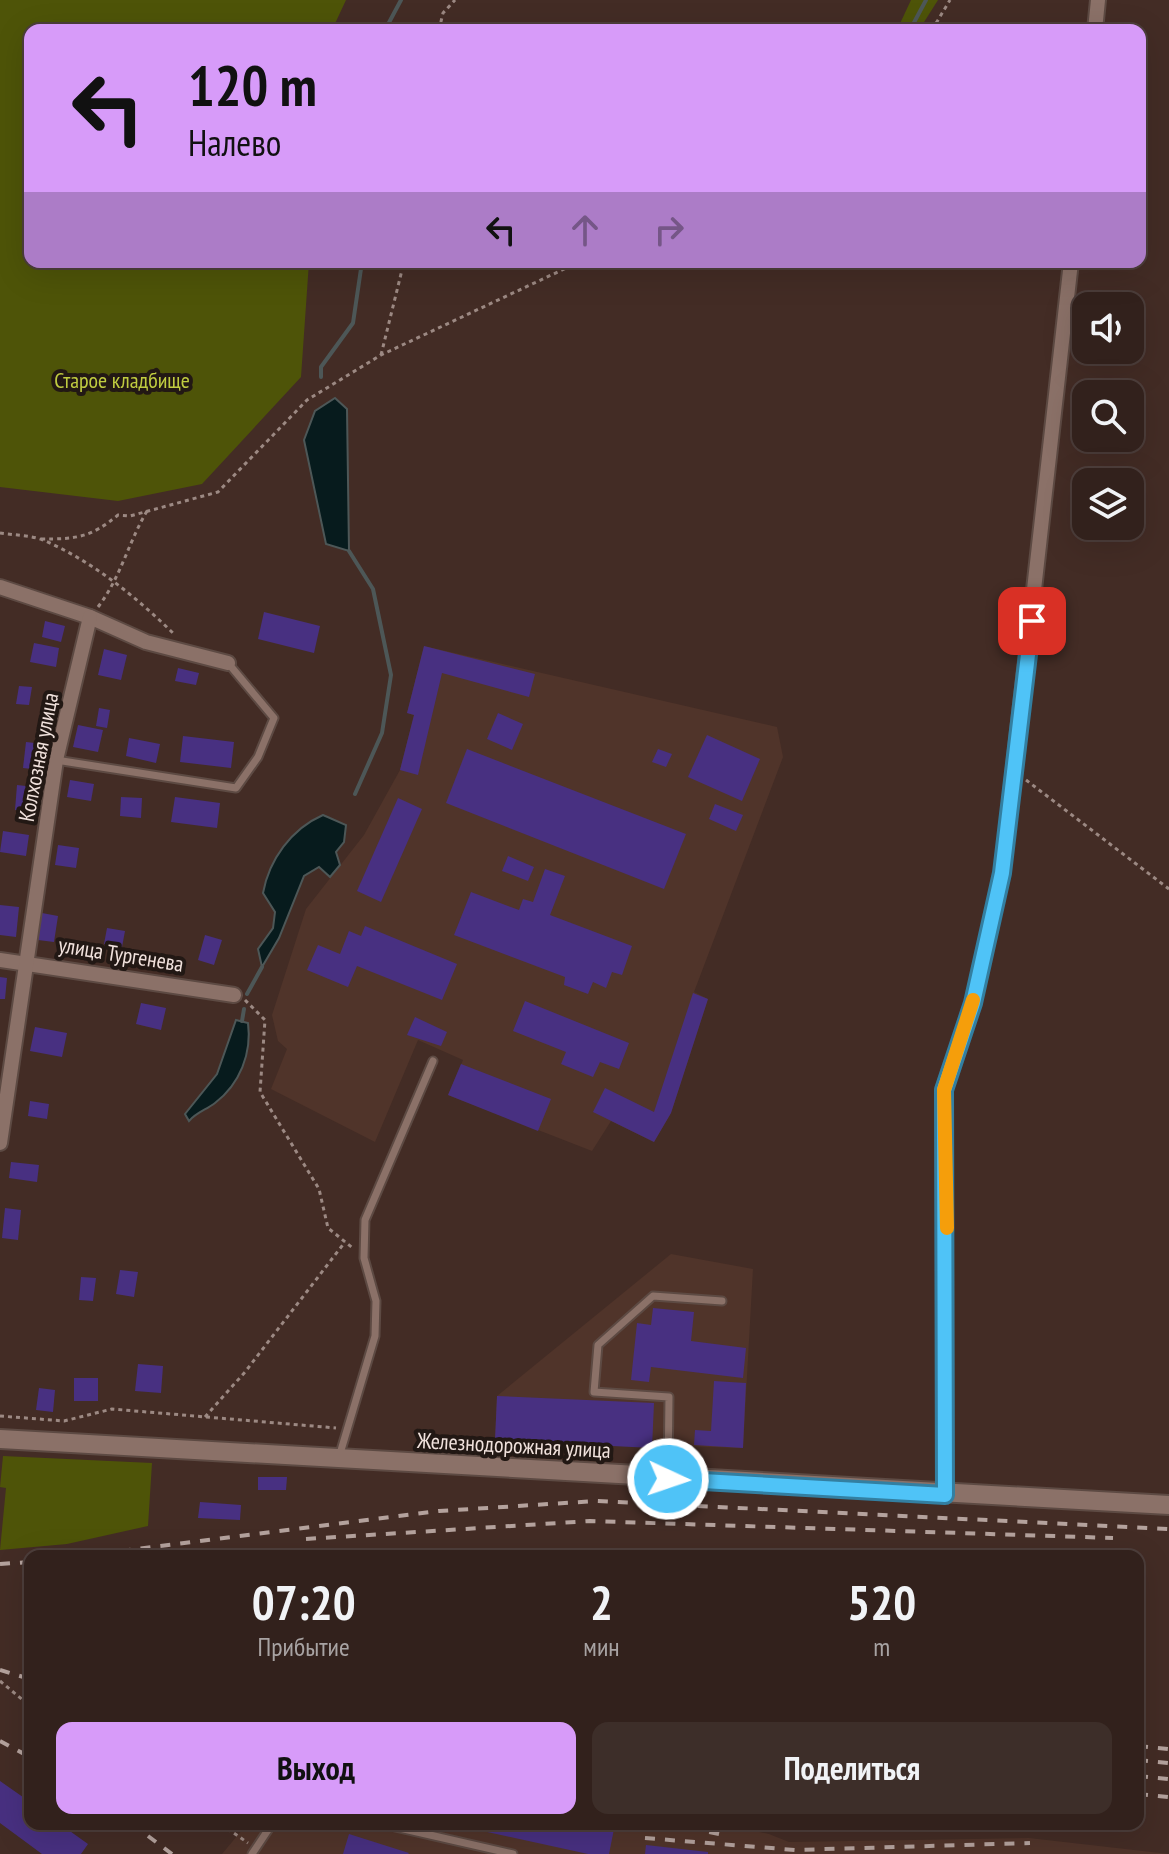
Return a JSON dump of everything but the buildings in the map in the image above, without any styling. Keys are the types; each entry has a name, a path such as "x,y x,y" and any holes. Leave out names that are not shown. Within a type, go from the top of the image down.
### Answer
{"street":[{"path":"1096,24 1098,0"},
{"path":"945,1495 944,1090 973,1003 1002,873 1070,268"},
{"path":"0,587 90,617 146,642 228,663"},
{"name":"Колхозная улица","path":"0,1143 56,760 90,617"},
{"name":"улица Тургенева","path":"0,960 234,995"},
{"name":"Железнодорожная улица","path":"0,1439 945,1495 1169,1505"}],"lane":[{"path":"56,760 236,788 258,757 274,718 228,663"},
{"path":"339,1459 375,1336 376,1301 364,1258 365,1220 433,1061"},
{"path":"668,1479 669,1397 594,1392 598,1345 653,1296 722,1301"},
{"path":"254,1851 268,1830"},
{"path":"408,1830 513,1854"}],"path":[{"path":"440,24 443,13 455,0"},
{"path":"936,24 950,0"},
{"path":"381,355 403,268"},
{"path":"0,533 41,539 76,539 98,532 118,515 147,511 218,492 307,400 381,355 566,268"},
{"path":"90,617 116,583 131,537 147,511"},
{"path":"41,539 129,590 173,633"},
{"path":"1014,771 1169,889"},
{"path":"234,995 251,1003 265,1020 260,1092 319,1189 328,1228 364,1258"},
{"path":"205,1417 245,1372 345,1242"},
{"path":"0,1416 64,1421 112,1409 348,1429"},
{"path":"0,1681 24,1701"},
{"path":"228,1830 254,1851"}],"shaded area":[{"path":"335,398 347,409 349,551 326,544 304,440 315,411"},
{"path":"424,646 777,727 783,757 694,992 708,999 671,1113 654,1142 611,1121 592,1151 448,1095 463,1060 418,1040 375,1142 271,1089 287,1049 278,1041 272,1015 306,909 364,835 400,770 414,715 407,713"},
{"path":"323,815 346,825 344,842 336,852 340,865 330,877 319,867 304,876 279,938 262,967 258,949 273,928 275,912 263,893 270,869 292,837"},
{"path":"236,1020 248,1023 248,1045 242,1067 224,1095 189,1121 185,1114 217,1074"},
{"path":"671,1254 753,1269 743,1448 495,1440 497,1396"},
{"path":"242,1830 750,1830 789,1842 1029,1838 1169,1854 222,1854"}],"green space":[{"name":"Старое кладбище","path":"0,0 346,0 335,24 24,24 24,268 309,268 301,377 202,484 118,501 0,487"},
{"path":"911,0 938,0 923,24 900,24"},
{"path":"3,1456 152,1463 148,1526 67,1544 0,1550 6,1488 0,1487"}],"waterway":[{"path":"388,24 401,0"},
{"path":"913,24 926,0"},
{"path":"321,377 321,367 353,323 361,268"},
{"path":"349,551 373,589 391,675 382,733 355,794"},
{"path":"247,994 262,967"},
{"path":"242,1021 244,1009"}],"railway":[{"path":"129,1550 439,1511 597,1501 1169,1529"},
{"path":"306,1539 590,1521 1113,1538"},
{"path":"0,1564 24,1562"},
{"path":"0,1670 24,1677"},
{"path":"0,1741 24,1754"},
{"path":"1144,1747 1169,1749"},
{"path":"1144,1761 1169,1763"},
{"path":"1144,1777 1169,1779"},
{"path":"1144,1795 1169,1797"},
{"path":"140,1830 172,1854"},
{"path":"699,1830 724,1835"},
{"path":"645,1838 795,1850 1030,1843"}],"slow traffic":[{"path":"947,1228 944,1090 973,1000"}],"route":[{"path":"668,1479 945,1495 947,1204 944,1090 973,1003 1002,873 1032,621"}]}
